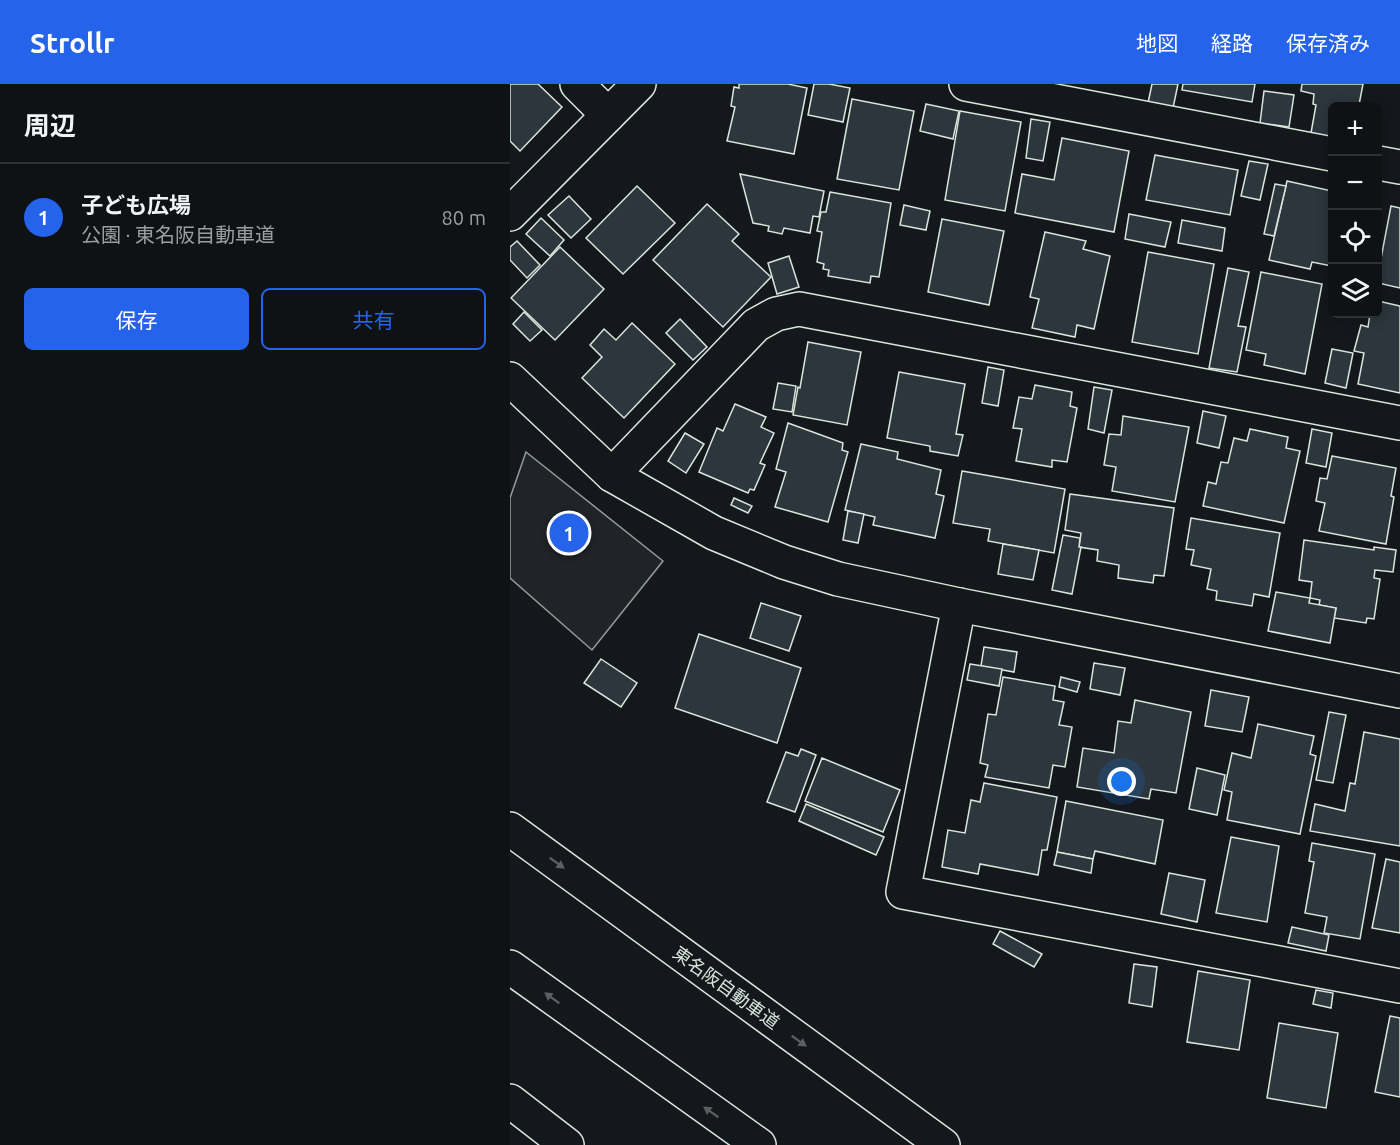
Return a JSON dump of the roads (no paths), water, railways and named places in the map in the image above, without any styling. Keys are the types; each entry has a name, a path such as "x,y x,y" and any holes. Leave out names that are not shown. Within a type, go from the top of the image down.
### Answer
{"main road":[{"path":"577,84 608,115"},
{"path":"510,213 639,84"},
{"path":"966,84 1328,153"},
{"path":"1382,164 1400,167"},
{"path":"612,476 756,326 776,314 799,309 830,313 1400,423"},
{"path":"510,379 612,476 714,533 784,562 838,579 959,605 1399,688"},
{"path":"959,605 903,892 1400,986"},
{"name":"東名阪自動車道","path":"510,829 943,1145"},
{"path":"510,967 759,1145"},
{"path":"510,1101 567,1145"}],"place":[{"name":"子ども広場","path":"569,533"}]}
